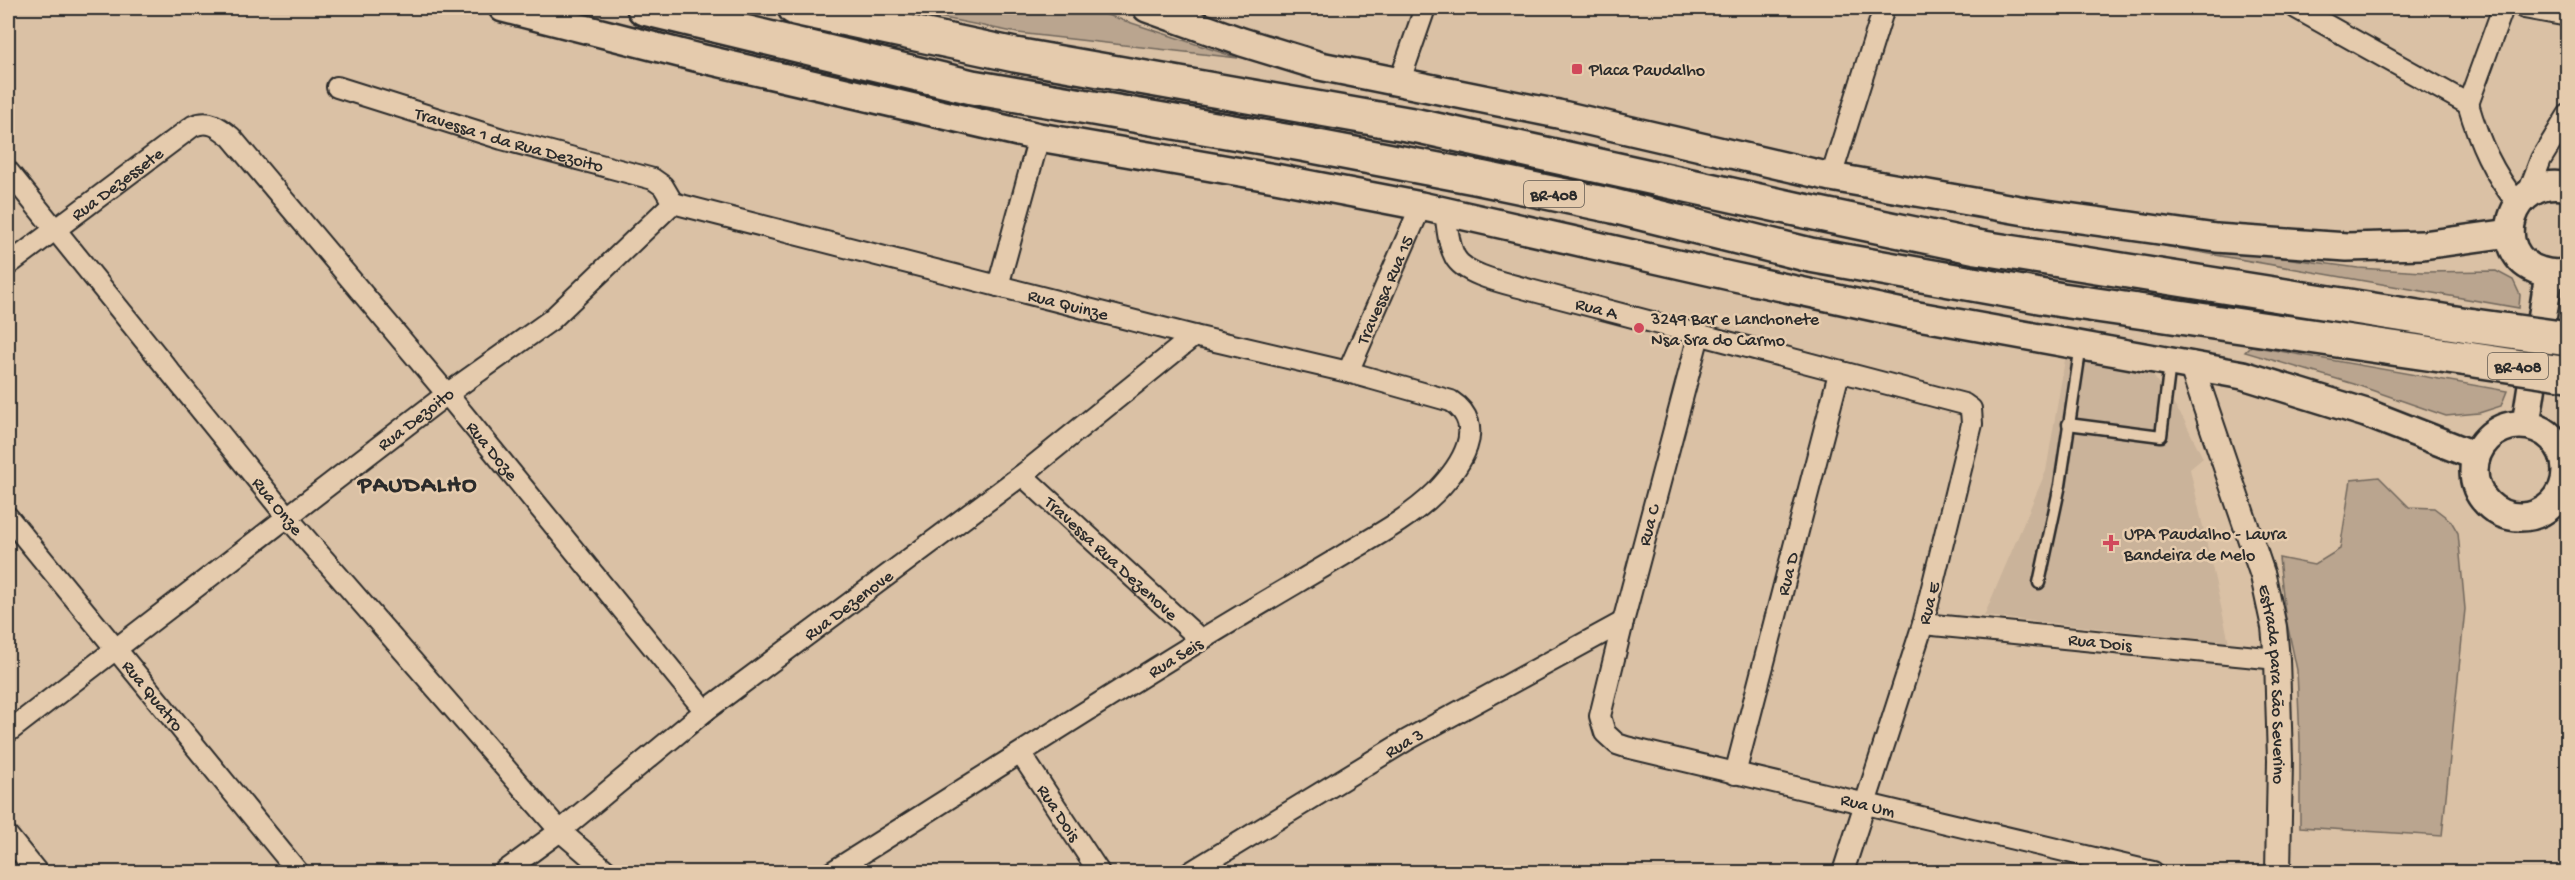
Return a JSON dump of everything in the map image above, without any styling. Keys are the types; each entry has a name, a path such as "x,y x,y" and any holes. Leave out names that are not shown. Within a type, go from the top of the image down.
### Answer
{"highway":[{"name":"BR-408","path":"644,8 972,87 1302,144 1475,177 1613,206 1810,255 2062,300 2568,374"},
{"name":"BR-408","path":"795,8 1014,55 1418,126 1977,247 2568,339"}],"main road":[{"path":"503,8 695,57 1039,137 1275,177 1433,209 1896,311 2243,375 2366,412 2476,456"},
{"path":"1147,8 1242,42 1320,66 1558,114 1831,177 2025,211 2216,238 2378,248 2422,245 2510,233"},
{"path":"2526,424 2558,273 2535,269 2522,260 2514,248 2510,233 2511,218 2523,198 2542,186 2556,184 2568,187"},
{"path":"2526,424 2552,437 2561,450 2566,464 2565,479 2560,494 2551,506 2538,514 2523,517 2508,516 2494,510 2483,499 2476,486 2474,471 2476,456 2484,442 2495,431 2510,425 2526,424"}],"street":[{"path":"1399,83 1425,8"},
{"path":"1831,177 1884,8"},
{"path":"2296,8 2468,104"},
{"path":"2503,8 2468,104 2479,141 2502,184 2523,198 2541,159 2568,115"},
{"path":"2524,8 2568,16"},
{"name":"Travessa 1 da Rua Dezoito","path":"337,87 502,139 653,179 663,186 673,203"},
{"name":"Rua Dezessete","path":"8,266 193,126 200,123 211,123 231,137"},
{"name":"Rua Doze","path":"231,137 447,394 705,711"},
{"path":"998,286 1039,137"},
{"name":"Rua Onze","path":"8,171 288,518 560,831 608,873"},
{"name":"Rua Quinze","path":"673,203 1194,336 1348,372 1451,401 1462,408"},
{"name":"Rua Dezoito","path":"8,732 447,394 550,320 673,203"},
{"name":"Rua A","path":"1433,209 1458,262 1475,273 1530,290 1839,373 1964,404"},
{"name":"Travessa Rua 15","path":"1348,372 1433,209"},
{"name":"Rua C","path":"1600,716 1699,335"},
{"name":"Rua Dezenove","path":"504,873 560,831 705,711 1022,475 1194,336"},
{"name":"Estrada para São Severino","path":"2181,362 2263,576 2274,627 2280,760 2278,873"},
{"name":"Rua D","path":"1735,774 1839,373"},
{"name":"Rua E","path":"1843,873 1923,624 1972,424 1971,409 1964,404"},
{"name":"Rua Seis","path":"832,873 1201,640 1382,532 1436,492 1464,454 1470,434 1469,420 1462,408"},
{"name":"Travessa Rua Dezenove","path":"1022,475 1201,640"},
{"name":"Rua Quatro","path":"8,517 298,873"},
{"name":"Rua 3","path":"1191,873 1407,740 1623,622"},
{"name":"Rua Dois","path":"1923,624 2277,659"},
{"name":"Rua Um","path":"1600,716 1605,733 1617,744 2152,873"},
{"name":"Rua Dois","path":"1021,754 1099,873"},
{"path":"8,836 38,873"}],"lane":[{"path":"2039,583 2060,485 2081,344"},
{"path":"2068,424 2161,436 2181,362"}],"shaded area":[{"path":"894,8 1086,8 1238,58 1018,33"},
{"path":"2164,246 2248,253 2358,268 2423,272 2496,271 2513,280 2520,295 2519,308"},
{"path":"2251,346 2507,391 2501,406 2479,413 2446,416 2354,384 2245,352"},
{"name":"UPA Paudalho - Laura Bandeira de Melo","path":"2066,354 2132,363 2154,377 2183,418 2203,458 2190,469 2229,642 1984,616 2046,471"},
{"path":"2379,477 2409,507 2434,508 2451,521 2458,533 2465,609 2442,836 2300,827 2297,670 2285,614 2279,558 2314,565 2340,549 2351,480"}],"place":[{"name":"Placa Paudalho","path":"1577,69"},
{"name":"3249 Bar e Lanchonete Nsa Sra do Carmo","path":"1639,328"},
{"name":"UPA Paudalho - Laura Bandeira de Melo","path":"2111,543"}],"district":[{"name":"PAUDALHO","path":"418,483"}]}
